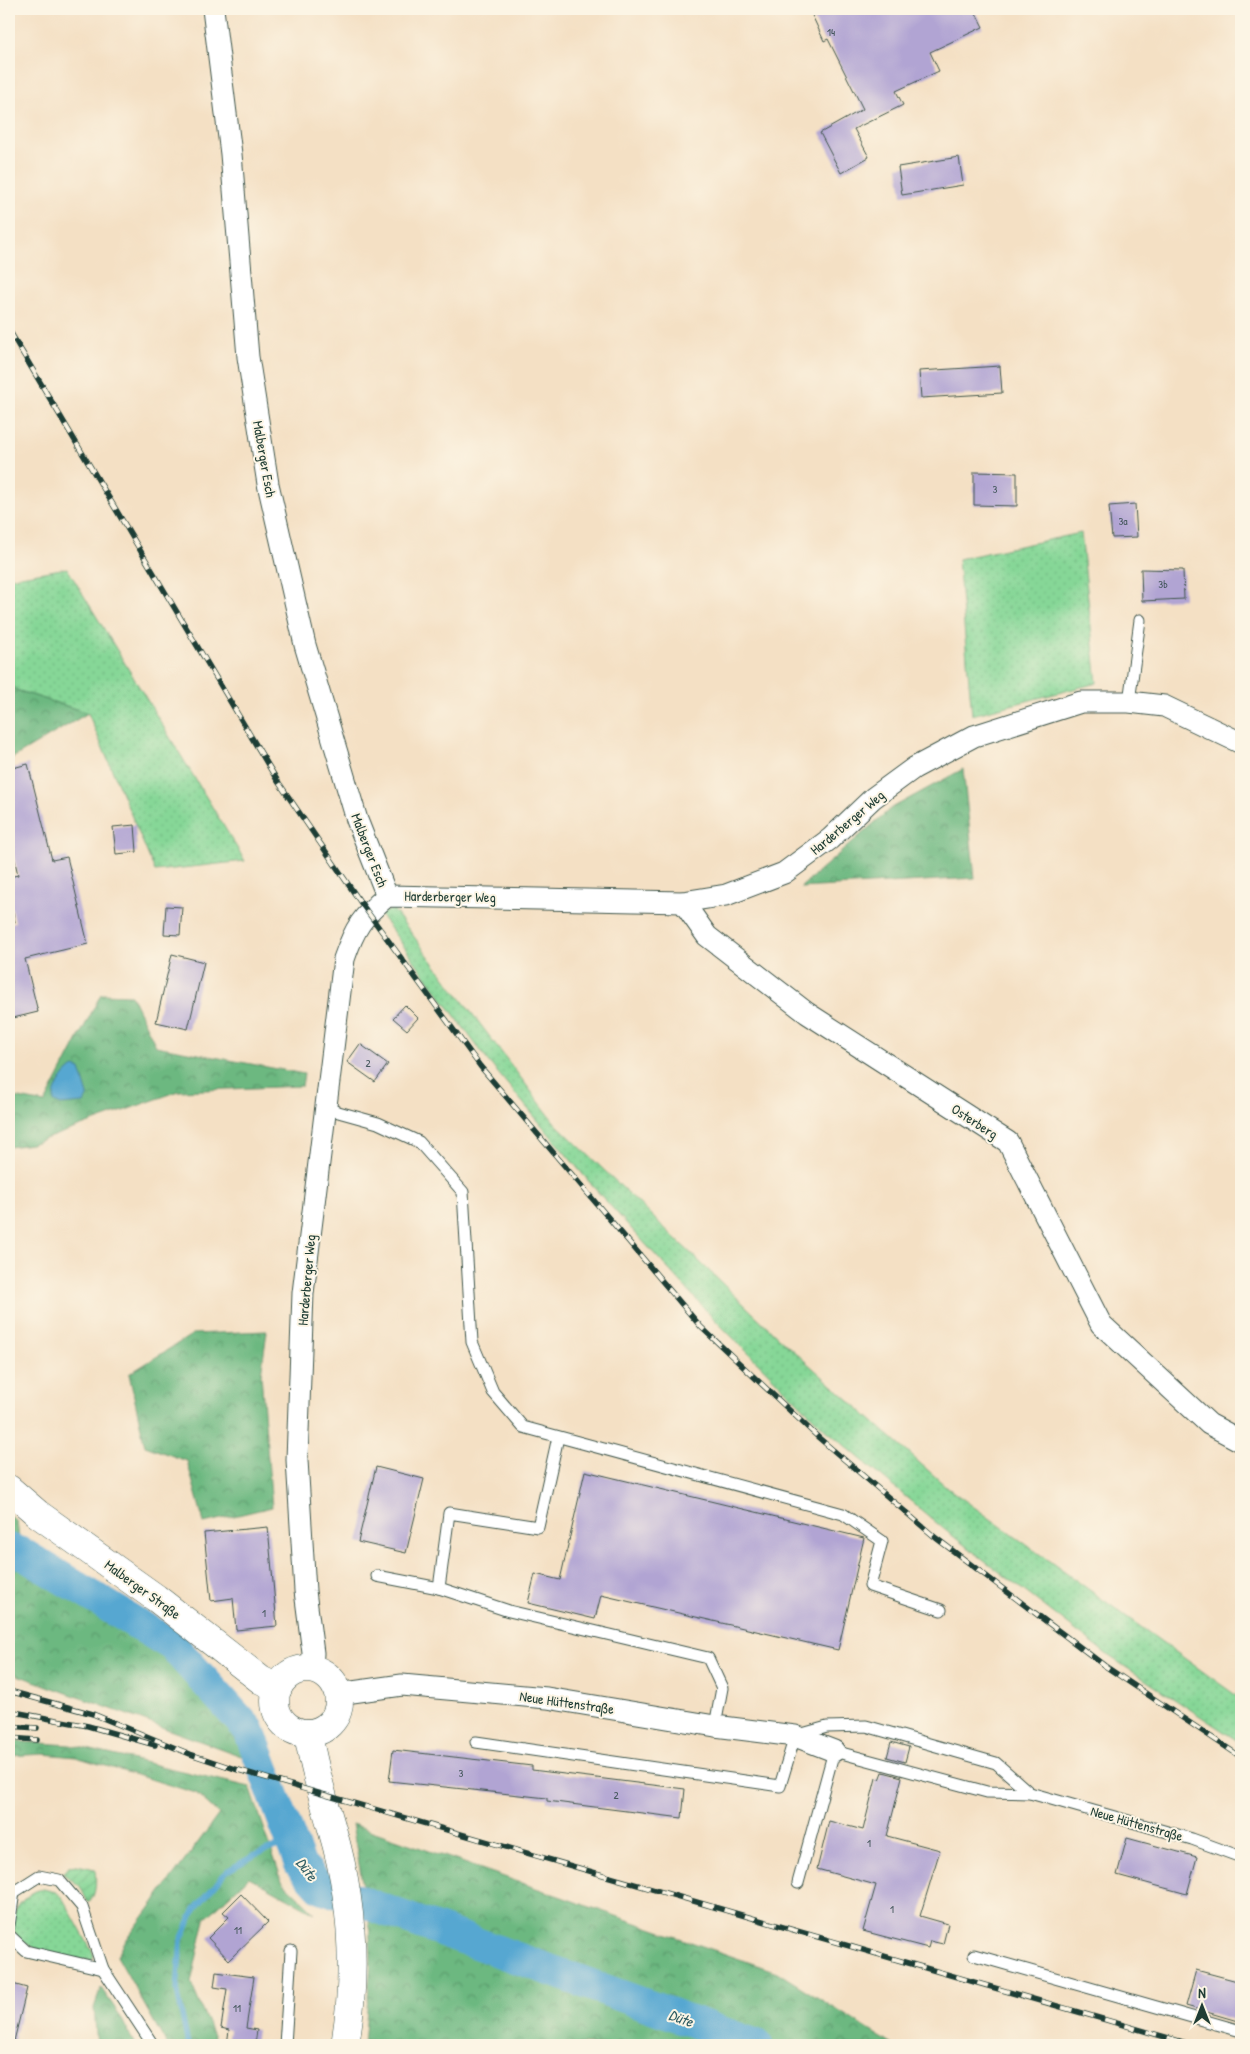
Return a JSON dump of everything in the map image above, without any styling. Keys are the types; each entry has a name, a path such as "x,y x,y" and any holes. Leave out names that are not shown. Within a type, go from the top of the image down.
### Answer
{"street":[{"name":"Malberger Esch","path":"213,9 231,154 248,357 268,484 306,645 357,820 387,896"},
{"name":"Harderberger Weg","path":"312,1669 313,1653 305,1591 297,1460 303,1293 324,1108 344,959 353,931 367,912 387,896 683,902 726,895 784,872 830,839 873,798 907,773 974,736 1081,702 1129,702 1164,706 1241,743"},
{"name":"Osterberg","path":"683,902 707,936 807,1013 1008,1142 1101,1324 1209,1424 1241,1441"},
{"name":"Malberger Straße","path":"9,1489 38,1514 156,1598 261,1680 278,1688"},
{"path":"312,1669 321,1672 330,1679 338,1694 338,1708 334,1717 327,1725 308,1732 288,1726 280,1719 276,1709 275,1698 278,1688 292,1673 312,1669"},
{"name":"Neue Hüttenstraße","path":"338,1694 402,1685 547,1698 715,1726 795,1736 834,1750"},
{"path":"308,1732 320,1790 333,1830 351,1919 346,1953 351,2002 345,2045"}],"lane":[{"path":"1129,702 1140,620"},
{"path":"324,1108 378,1124 419,1142 463,1192 472,1342 483,1373 493,1392 523,1427 843,1514 882,1541 870,1586 941,1610"},
{"path":"439,1588 449,1513 538,1527 558,1436"},
{"path":"377,1576 439,1588 510,1611 708,1658 722,1688 715,1726"},
{"name":"Neue Hüttenstraße","path":"795,1736 827,1727 866,1726 996,1763 1030,1793"},
{"path":"476,1742 780,1786 795,1736"},
{"path":"798,1883 834,1750"},
{"name":"Neue Hüttenstraße","path":"834,1750 987,1792 1030,1793 1192,1839 1241,1857"},
{"path":"9,1926 14,1892 39,1876 59,1880 82,1907 103,1969 153,2045"},
{"path":"9,1935 26,1951 103,1969"},
{"path":"285,2045 292,1951"},
{"path":"974,1956 1241,2031"}],"green space":[{"path":"1081,533 1097,683 972,715 958,559"},
{"path":"67,568 245,861 155,871 88,713 16,690 9,680 9,578"},
{"path":"9,680 16,690 88,713 9,760"},
{"path":"963,769 975,878 800,888 890,809"},
{"path":"393,909 555,1123 779,1338 949,1489 1241,1699 1241,1743 1109,1656 945,1530 824,1428 714,1319 596,1190 488,1061 380,914"},
{"path":"101,994 131,995 156,1046 304,1074 302,1086 179,1091 31,1144 9,1147 9,1096 45,1103"},
{"path":"267,1331 261,1375 272,1507 204,1523 187,1461 145,1446 129,1374 193,1334"},
{"path":"9,1515 17,1522 23,1569 165,1654 230,1722 244,1757 9,1672"},
{"path":"9,1741 70,1745 250,1787 282,1881 315,1913 249,1877 205,1919 191,1983 217,2045 167,2045 117,1956 124,1943 219,1814 196,1793 76,1757 43,1754 9,1756"},
{"path":"352,1824 777,1972 893,2045 364,2045 371,1960 369,1921"},
{"path":"77,1865 95,1869 96,1883 93,1896 88,1903 80,1886 62,1873 70,1866"},
{"path":"43,1889 56,1892 62,1897 94,1955 92,1960 76,1959 43,1951 24,1942 14,1931 14,1915 17,1908 28,1895"},
{"path":"101,1988 119,2014 135,2045 97,2045 94,2008"}],"water":[{"path":"74,1067 80,1069 88,1095 84,1103 61,1105 54,1102 55,1093 60,1082 66,1073"}],"building":[{"path":"822,9 974,9 983,27 930,52 939,71 896,91 903,105 854,129 869,157 841,173 820,133 863,109 828,39 824,41 811,13"},
{"path":"959,157 963,185 902,195 898,167"},
{"path":"1000,366 1002,393 921,398 919,371"},
{"path":"974,472 1017,473 1017,506 974,505"},
{"path":"1135,504 1137,537 1112,538 1109,506"},
{"path":"1141,569 1183,570 1184,599 1142,601"},
{"path":"28,764 52,860 67,857 88,944 25,959 38,1012 9,1019 9,924 15,922 9,898 9,877 18,875 9,835 9,769"},
{"path":"135,825 137,852 116,854 113,827"},
{"path":"166,906 182,907 180,935 164,934"},
{"path":"172,954 204,962 188,1029 156,1022"},
{"path":"405,1005 418,1018 407,1030 393,1018"},
{"path":"360,1044 388,1064 375,1082 347,1062"},
{"path":"376,1467 424,1479 406,1553 358,1542"},
{"path":"585,1471 864,1538 838,1650 601,1595 595,1619 528,1603 535,1574 560,1580"},
{"path":"268,1527 277,1626 236,1630 233,1598 211,1601 204,1533"},
{"path":"891,1742 909,1747 905,1762 887,1757"},
{"path":"393,1750 532,1766 532,1770 685,1789 682,1818 547,1801 547,1798 389,1781"},
{"path":"883,1772 902,1777 887,1836 940,1850 920,1916 948,1924 943,1944 930,1941 928,1948 863,1931 876,1885 817,1869 829,1821 863,1830 876,1778 880,1780"},
{"path":"1127,1838 1197,1857 1187,1894 1117,1875"},
{"path":"241,1894 268,1922 229,1960 208,1938 229,1917 223,1912"},
{"path":"1196,1970 1241,1982 1241,2022 1186,2006"},
{"path":"216,1972 254,1977 246,2028 257,2030 255,2045 227,2045 229,2030 221,2028 227,1989 214,1987"},
{"path":"9,1983 27,1988 14,2041 9,2041"}],"waterway":[{"name":"Düte","path":"9,1549 21,1553 172,1645 249,1730 300,1864 321,1887 757,2045"},
{"path":"188,2045 177,1990 181,1940 195,1909 227,1871 255,1855 291,1841"}],"railway":[{"path":"9,330 277,780 361,903 480,1066 701,1327 819,1438 936,1538 1105,1666 1241,1757"},
{"path":"9,1691 93,1714 190,1754 235,1769 1193,2045"},
{"path":"9,1711 88,1726 155,1745"},
{"path":"9,1726 37,1728"},
{"path":"9,1738 37,1740"}]}
